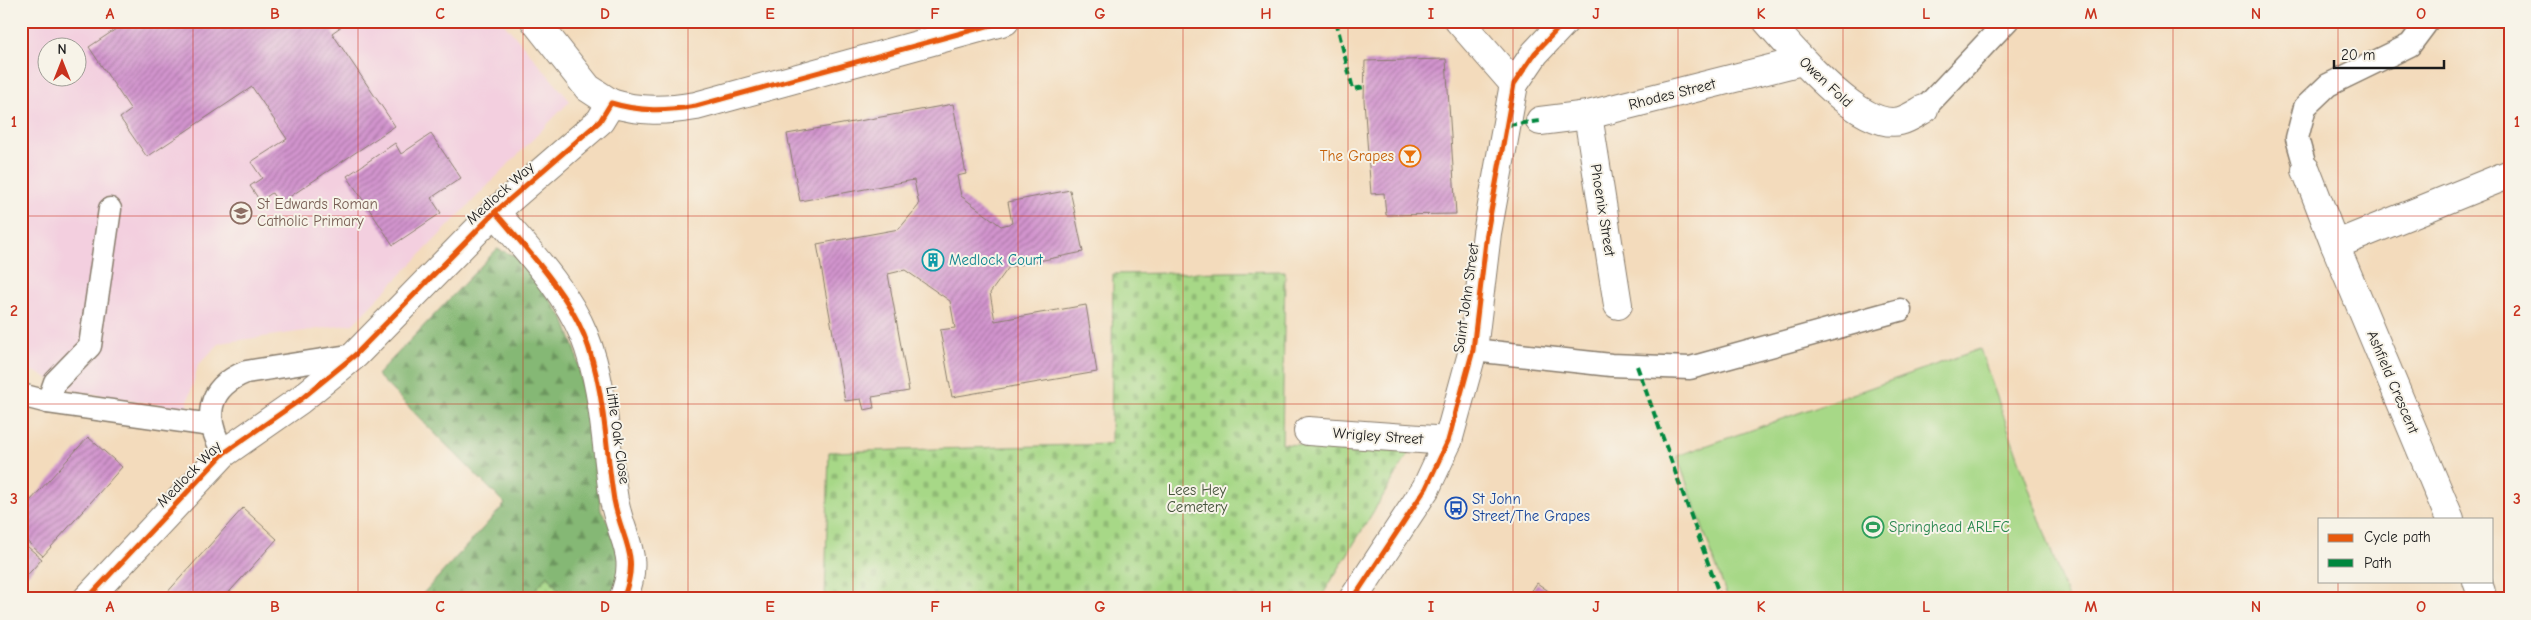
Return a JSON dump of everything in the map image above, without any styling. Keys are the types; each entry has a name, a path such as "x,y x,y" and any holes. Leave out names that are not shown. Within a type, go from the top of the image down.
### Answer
{"street":[{"path":"535,21 588,88 611,103 631,109 658,110 696,106 976,25 1005,21"},
{"path":"1459,21 1514,84"},
{"name":"Saint John Street","path":"1353,599 1426,488 1448,441 1473,350 1487,233 1514,84 1535,53 1565,21"},
{"name":"Owen Fold","path":"1767,21 1802,61 1856,109 1880,120 1900,122 1924,109"},
{"name":"Rhodes Street","path":"1540,122 1588,115 1802,61"},
{"name":"Medlock Way","path":"87,599 224,453 300,400 354,355 495,212 600,121 611,103"},
{"name":"Phoenix Street","path":"1588,115 1618,305"},
{"name":"Ashfield Crescent","path":"2306,170 2450,518"},
{"path":"2335,244 2510,174"},
{"name":"Little Oak Close","path":"495,212 569,306 584,335 596,373 617,514 631,554 631,580 623,599"},
{"name":"Wrigley Street","path":"1308,431 1448,441"},
{"path":"2477,582 2481,592 2479,599"}],"lane":[{"path":"1924,109 2006,21"},
{"path":"2306,170 2297,138 2305,107 2328,85 2410,45 2425,25 2423,21"},
{"path":"48,402 55,382 90,346 110,209"},
{"path":"1473,350 1611,365 1690,368 1900,310"},
{"path":"224,453 210,425 211,410 215,397 232,378 246,372 354,355"},
{"path":"21,395 48,402 210,425"}],"shaded area":[{"name":"St Edwards Roman Catholic Primary","path":"21,21 502,21 570,101 353,324 220,343 198,365 186,409 75,391 31,370 21,368"}],"green space":[{"path":"497,249 518,257 564,319 576,352 593,441 601,511 614,531 622,566 616,589 608,599 564,599 548,575 527,599 418,599 505,504 377,375"},
{"name":"Lees Hey Cemetery","path":"1285,271 1282,444 1411,450 1320,599 825,599 829,452 1111,444 1113,274"},
{"name":"Springhead ARLFC","path":"1980,349 2068,599 1728,599 1677,456"},
{"path":"548,575 564,599 527,599"}],"building":[{"path":"128,21 349,21 332,33 395,126 279,204 272,193 260,201 250,186 262,178 251,162 287,139 252,87 147,157 120,118 131,110 89,47"},
{"name":"The Grapes","path":"1446,59 1456,214 1386,215 1384,193 1371,194 1364,100 1365,61"},
{"name":"Medlock Court","path":"953,104 966,174 957,176 961,196 1001,226 1012,223 1008,202 1070,190 1083,252 1009,267 990,293 995,321 1086,305 1097,372 952,397 940,330 955,328 950,301 905,270 888,274 909,391 872,397 874,408 864,410 861,399 845,401 817,244 899,229 919,205 914,180 800,201 787,134"},
{"path":"431,134 461,178 431,198 441,213 393,245 347,176 395,143 401,154"},
{"path":"88,437 122,467 43,556 21,536 21,511"},
{"path":"243,508 277,539 223,599 167,599 164,596"},
{"path":"21,541 42,559 21,582"},
{"path":"1537,583 1560,599 1526,599"}],"marked path":[{"path":"1336,21 1353,89 1364,87"},
{"path":"1508,125 1540,121"},
{"path":"1637,366 1721,599"}],"cycle path":[{"path":"87,599 224,453 300,400 355,355 495,212 600,121 611,103 653,110 696,106 1005,21"},
{"path":"1353,599 1426,488 1448,441 1473,350 1487,233 1514,84 1535,53 1565,21"},
{"path":"495,212 532,255 567,302 584,335 591,355 604,416 614,500 630,559 628,584 623,599"}],"place":[{"name":"The Grapes","path":"1410,156"},
{"name":"St Edwards Roman Catholic Primary","path":"241,213"},
{"name":"Medlock Court","path":"933,260"},
{"name":"St John Street/The Grapes","path":"1456,508"},
{"name":"Springhead ARLFC","path":"1873,527"}]}
